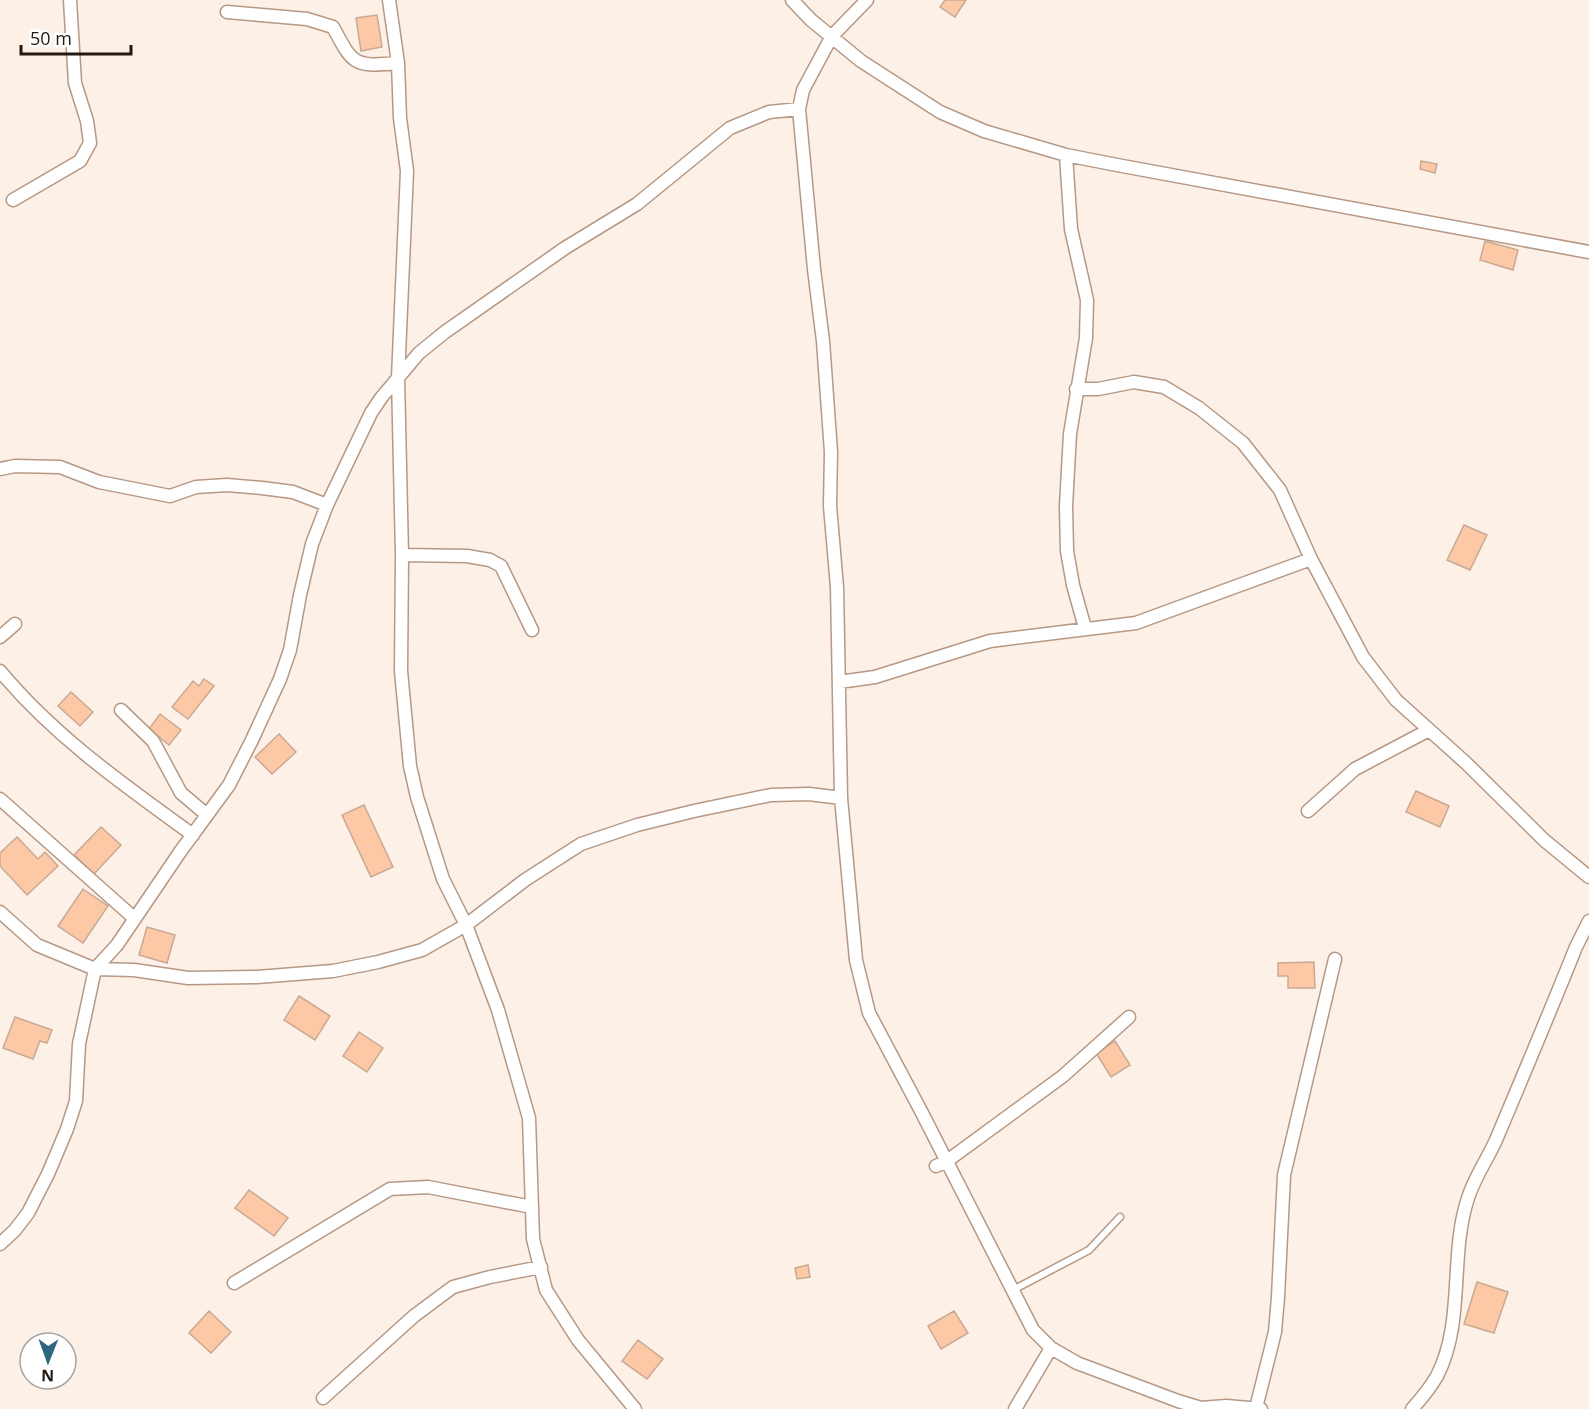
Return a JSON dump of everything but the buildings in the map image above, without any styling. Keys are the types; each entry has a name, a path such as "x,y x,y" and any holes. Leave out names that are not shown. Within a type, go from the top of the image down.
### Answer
{"street":[{"path":"13,200 80,161 90,143 87,121 75,83 70,0"},
{"path":"389,0 398,63 399,118 407,171 398,378 402,555 401,671 410,766 417,797 443,879 466,925 498,1010 529,1118 534,1239 546,1290 578,1340 635,1409"},
{"path":"792,0 861,61 940,112 984,131 1066,154 1589,252"},
{"path":"867,0 831,36 803,90 799,109 814,269 824,341 831,452 830,506 837,587 841,798 856,960 869,1013 942,1164 1033,1330 1052,1348 1077,1363 1120,1381 1201,1408 1258,1408 1275,1332 1284,1175 1335,958"},
{"path":"227,12 307,19 333,27 347,54 360,64 398,63"},
{"path":"0,1244 28,1213 48,1174 76,1101 79,1044 95,969 117,945 229,785 280,679 290,650 312,544 327,505 371,412 419,353 445,332 566,248 637,204 730,128 769,112 799,109"},
{"path":"1066,154 1071,229 1087,300 1086,338 1076,389 1067,475 1067,552 1085,628"},
{"path":"1076,389 1098,389 1134,382 1164,387 1199,408 1242,443 1280,489 1311,559 1363,657 1396,700 1466,763 1544,840 1589,877"},
{"path":"0,469 15,466 60,467 99,482 170,496 196,487 227,484 293,492 327,505"},
{"path":"402,555 467,556 490,560 501,566 532,630"},
{"path":"838,682 875,677 990,641 1136,623 1311,559"},
{"path":"0,637 15,624"},
{"path":"0,671 42,718 93,763 193,835"},
{"path":"121,710 153,741 182,793 207,815"},
{"path":"1308,811 1355,769 1429,730"},
{"path":"0,912 36,945 95,969 134,970 188,978 257,977 333,971 422,950 466,925 525,880 581,844 648,822 771,795 809,794 841,798"},
{"path":"0,799 134,918"},
{"path":"1412,1409 1427,1392 1437,1375 1446,1351 1453,1314 1458,1242 1468,1196 1493,1146 1589,921"},
{"path":"942,1164 1063,1076 1128,1017"},
{"path":"234,1283 390,1189 428,1187 532,1207"},
{"path":"323,1398 414,1316 453,1287 541,1267"},
{"path":"1015,1409 1052,1348"}],"lane":[{"path":"1013,1290 1089,1250 1120,1217"}]}
